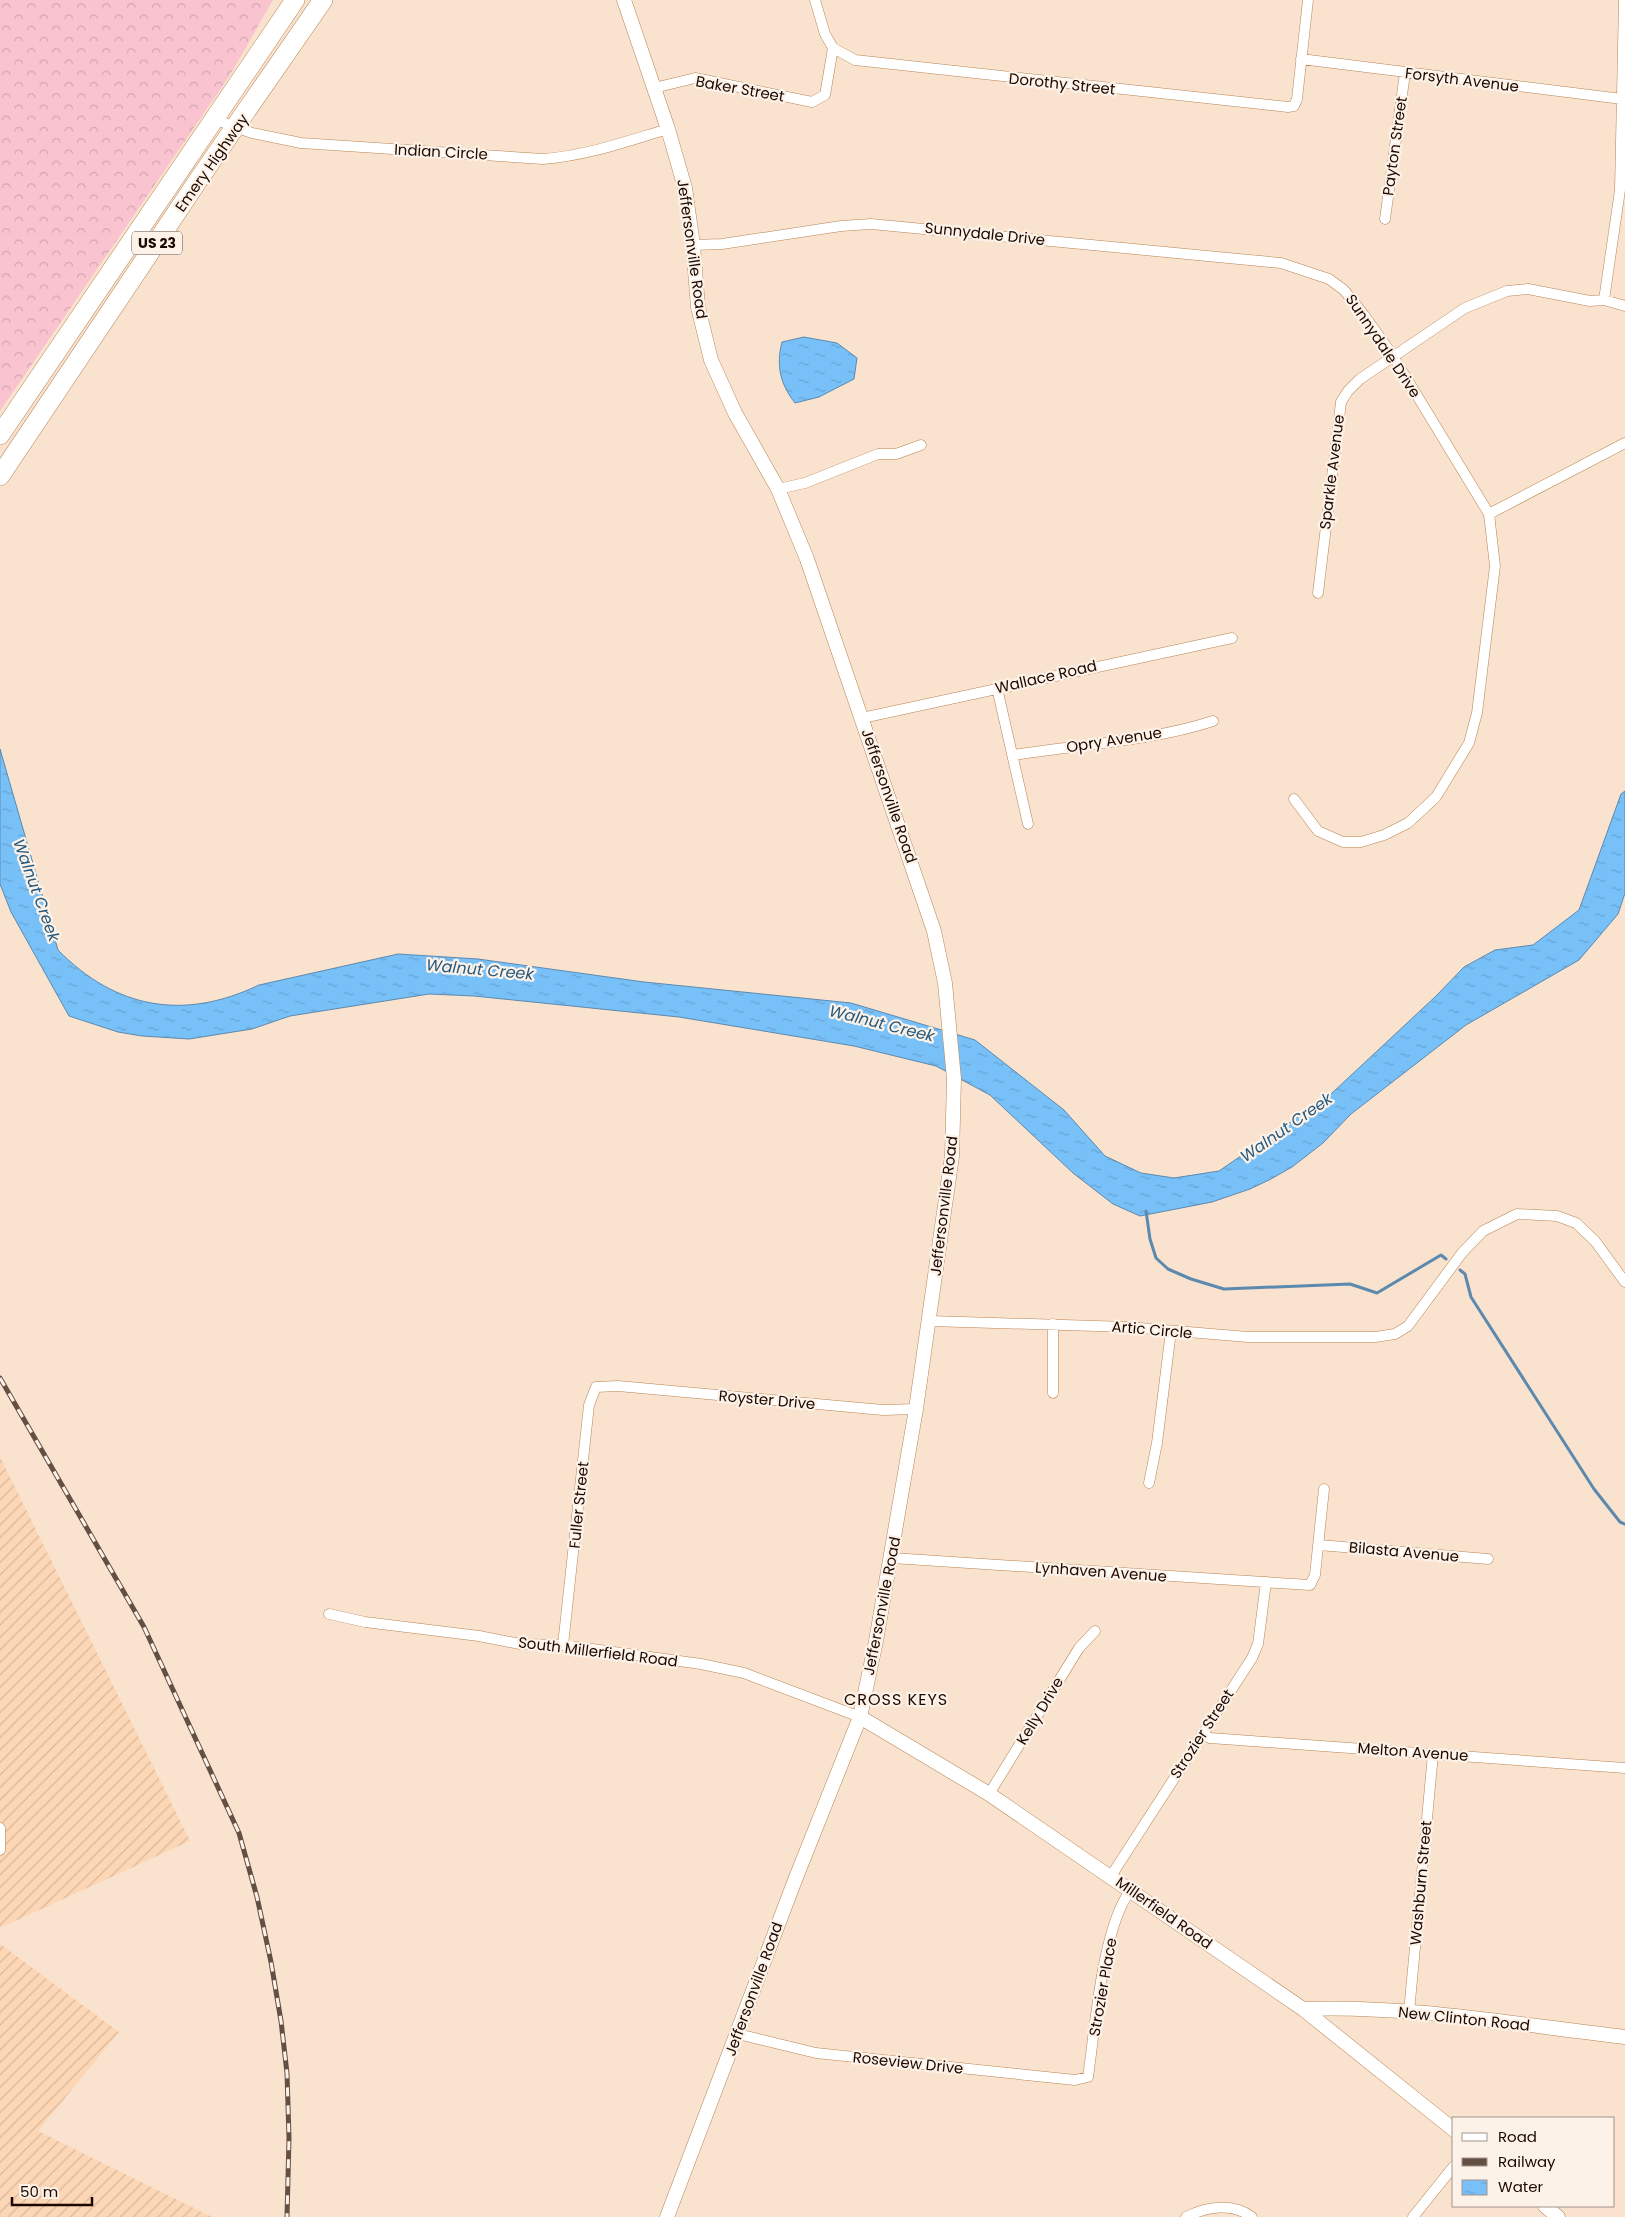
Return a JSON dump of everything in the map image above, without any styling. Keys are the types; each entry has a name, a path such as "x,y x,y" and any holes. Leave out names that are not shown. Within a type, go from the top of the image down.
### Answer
{"highway":[{"name":"Emery Highway","path":"0,435 296,0"},
{"name":"Emery Highway","path":"0,476 199,179 238,126 324,0"}],"street":[{"name":"Jeffersonville Road","path":"624,0 668,129 685,188 693,245 698,307 712,360 735,413 778,489 807,559 923,895 938,947 946,991 954,1080 949,1183 930,1321 892,1558 860,1717 795,1880 667,2217"},
{"path":"815,0 824,34 833,48"},
{"path":"1302,59 1308,0"},
{"path":"1604,300 1620,190 1624,0"},
{"name":"Baker Street","path":"654,88 695,78 812,102 826,95 833,48"},
{"name":"Dorothy Street","path":"833,48 855,60 1114,90 1288,107 1294,106 1302,59"},
{"name":"Forsyth Avenue","path":"1302,59 1622,99"},
{"name":"Payton Street","path":"1385,219 1405,73"},
{"name":"Indian Circle","path":"214,119 238,126 252,133 301,143 543,159 586,152 668,129"},
{"name":"Sunnydale Drive","path":"693,245 722,244 841,226 872,224 1281,263 1313,272 1344,290 1393,356 1489,514 1496,566 1477,713 1469,744 1436,797 1408,823 1384,835 1361,842 1343,842 1318,831 1294,799"},
{"name":"Sparkle Avenue","path":"1318,593 1341,402 1360,378 1465,308 1507,291 1528,289 1590,301 1604,300 1625,306"},
{"path":"1489,514 1625,443"},
{"path":"778,489 805,483 878,454 896,454 921,446"},
{"name":"Wallace Road","path":"862,718 1232,638"},
{"path":"998,688 1028,824"},
{"name":"Opry Avenue","path":"1013,755 1122,740 1198,726 1213,721"},
{"name":"Artic Circle","path":"930,1321 1053,1324 1248,1337 1375,1337 1395,1334 1408,1326 1462,1252 1483,1230 1517,1214 1557,1216 1576,1223 1595,1241 1625,1282"},
{"path":"1053,1324 1053,1393"},
{"path":"1149,1483 1157,1443 1171,1331"},
{"name":"Royster Drive","path":"618,1386 883,1410 916,1409"},
{"name":"Fuller Street","path":"563,1645 591,1397 596,1387 618,1386"},
{"path":"1319,1545 1324,1489"},
{"name":"Lynhaven Avenue","path":"892,1558 1310,1585 1315,1575 1319,1545"},
{"name":"Bilasta Avenue","path":"1319,1545 1488,1559"},
{"name":"Strozier Street","path":"1110,1876 1244,1672 1258,1644 1266,1582"},
{"name":"South Millerfield Road","path":"329,1614 365,1622 479,1636 520,1644 563,1645 701,1664 744,1673 860,1717"},
{"name":"Kelly Drive","path":"989,1794 1074,1656 1095,1631"},
{"name":"Millerfield Road","path":"860,1717 989,1794 1303,2009 1452,2128"},
{"name":"Melton Avenue","path":"1202,1734 1210,1738 1625,1768"},
{"name":"Washburn Street","path":"1409,2012 1434,1754"},
{"path":"0,1828 0,1850"},
{"name":"Strozier Place","path":"1080,2079 1088,2077 1103,1972 1116,1919 1123,1901 1130,1891"},
{"name":"New Clinton Road","path":"1303,2009 1333,2008 1409,2012 1625,2036"},
{"name":"Roseview Drive","path":"738,2034 816,2053 881,2061 1080,2079"},
{"path":"1413,2217 1452,2168"},
{"path":"1186,2217 1195,2212 1218,2207 1238,2210 1252,2217"},
{"path":"1546,2207 1558,2217"}],"shaded area":[{"path":"0,1457 190,1841 0,1928"},
{"path":"0,1944 119,2032 38,2131 212,2217 0,2217"}],"green space":[{"path":"0,0 273,0 230,75 0,411"}],"water":[{"path":"804,337 837,343 857,358 854,379 819,397 795,403 786,389 781,374 780,350 782,342"},
{"name":"Walnut Creek","path":"0,749 58,950 80,970 103,985 127,996 152,1003 178,1005 204,1003 231,996 259,985 398,954 478,959 644,982 851,1003 975,1040 1064,1110 1105,1156 1141,1173 1174,1178 1219,1171 1331,1094 1436,996 1464,967 1495,950 1533,945 1579,910 1621,794 1625,791 1625,893 1618,914 1579,960 1466,1025 1351,1114 1323,1143 1292,1167 1250,1189 1212,1202 1140,1216 1113,1204 1073,1173 990,1095 936,1066 854,1046 679,1017 474,996 429,994 290,1016 252,1029 189,1039 142,1036 118,1032 69,1016 11,912 0,884"}],"waterway":[{"path":"1146,1211 1150,1239 1156,1258 1168,1269 1191,1279 1224,1289 1350,1284 1377,1293 1441,1255 1446,1259"},
{"path":"1460,1270 1465,1274 1471,1297 1594,1489 1620,1522 1625,1524"}],"railway":[{"path":"0,1378 144,1627 239,1833 257,1897 281,2021 287,2073 289,2138 287,2217"}],"district":[{"name":"CROSS KEYS","path":"896,1699"}]}
